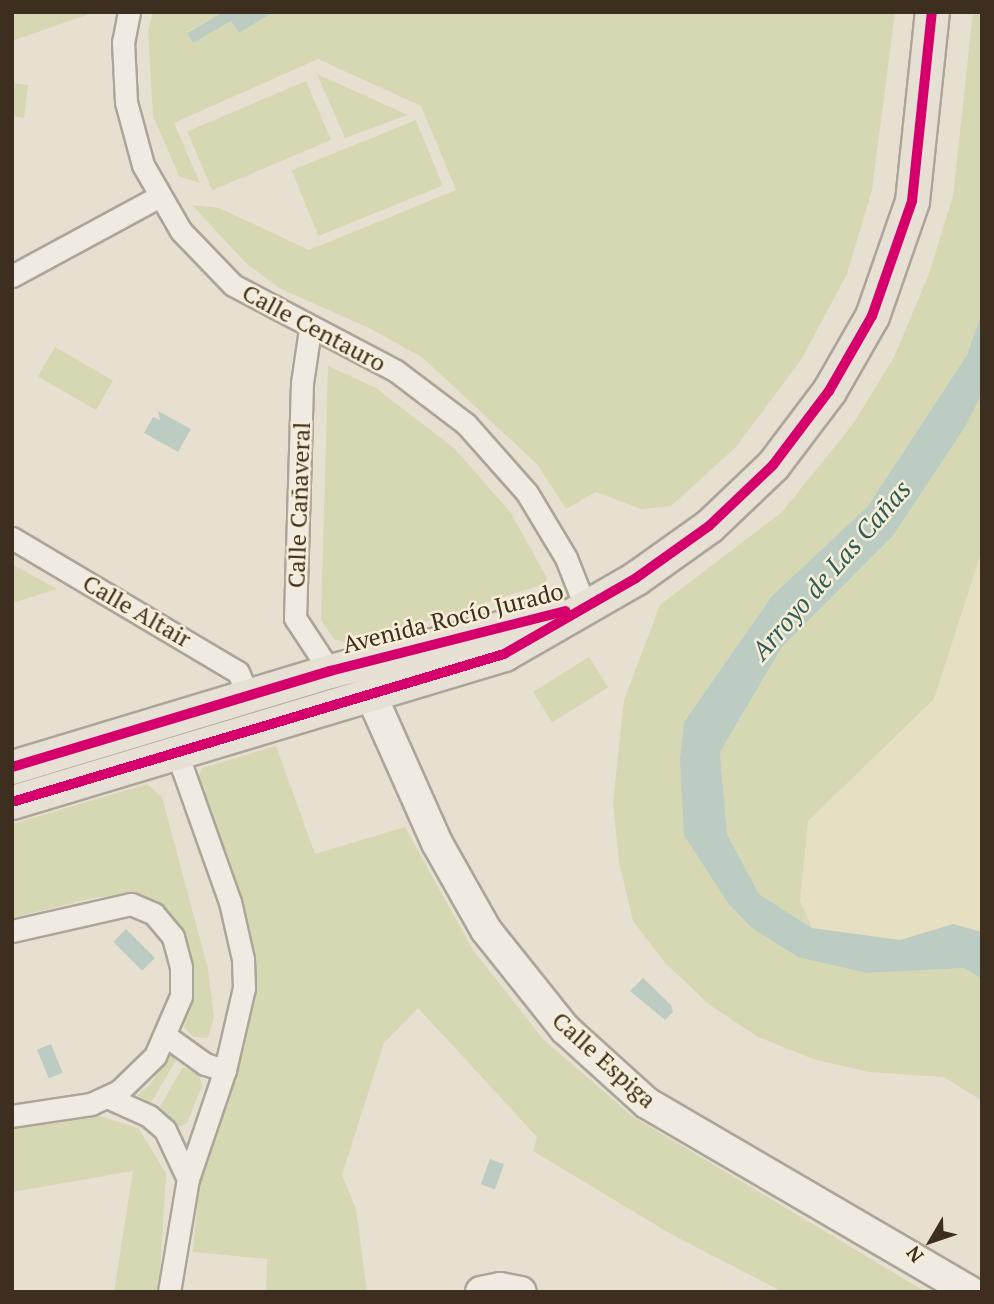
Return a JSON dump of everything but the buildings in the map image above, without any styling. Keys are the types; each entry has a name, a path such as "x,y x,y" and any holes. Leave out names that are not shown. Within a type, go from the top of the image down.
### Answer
{"main road":[{"name":"Avenida Rocío Jurado","path":"372,697 504,654 636,578 709,526 773,465 829,391 872,316 912,201 932,12"},
{"name":"Avenida Rocío Jurado","path":"12,767 330,671 585,606"},
{"name":"Avenida Rocío Jurado","path":"372,697 393,675 511,636 534,619"},
{"path":"12,802 372,697"}],"street":[{"name":"Calle Centauro","path":"129,12 123,42 126,102 143,165 158,197 206,261 233,285 310,329 396,371 466,424 527,494 566,558 585,606"},
{"path":"12,276 158,197"},
{"name":"Calle Cañaveral","path":"310,329 302,383 295,618 330,671"},
{"name":"Calle Altair","path":"12,538 238,672 248,695"},
{"name":"Calle Espiga","path":"372,697 437,843 486,930 565,1029 647,1103 971,1292"},
{"path":"169,1292 188,1179 202,1131 225,1070 240,1015 243,959 230,902 177,753"},
{"path":"12,931 131,904 154,914 173,937 181,967 181,996 166,1037 155,1056 107,1097 91,1104 12,1116"},
{"path":"166,1037 205,1065 225,1070"},
{"path":"107,1097 149,1116 165,1129 188,1179"},
{"path":"165,1129 202,1131"},
{"path":"481,1292 521,1292"}],"shaded area":[{"path":"982,550 982,932 953,924 900,940 812,928 800,901 808,821 934,699"}],"green space":[{"path":"12,12 95,12 12,41"},
{"path":"153,12 223,12 187,32 193,43 231,21 239,33 274,12 895,12 872,190 847,274 801,360 736,447 671,506 641,509 596,492 566,509 537,464 423,358 369,328 279,288 245,262 192,205 219,208 309,250 456,190 421,106 318,59 174,123 200,183 179,176 153,116 148,31"},
{"path":"973,12 982,12 982,312 967,355 868,506 772,596 684,722 728,903 867,973 964,968 982,979 982,1101 944,1077 869,1072 813,1059 758,1037 710,1005 666,964 633,921 619,862 613,803 624,700 660,605 782,512 853,424 894,357 929,274 953,196"},
{"path":"317,74 408,115 345,138"},
{"path":"306,81 331,140 212,190 187,131"},
{"path":"12,83 28,85 24,118 12,116"},
{"path":"416,120 443,186 318,236 292,170"},
{"path":"55,347 113,380 96,410 38,376"},
{"path":"328,366 376,388 455,449 511,513 547,578 544,584 353,645 334,639 321,620"},
{"path":"982,393 982,550 934,699 808,821 800,901 812,928 759,894 727,834 720,752 782,647 893,536 967,424"},
{"path":"12,564 57,589 12,603"},
{"path":"589,657 608,688 552,723 533,692"},
{"path":"276,746 315,854 405,827 473,950 543,1039 632,1116 926,1292 783,1292 669,1233 533,1151 537,1137 418,1008 384,1043 342,1175 356,1209 367,1292 266,1292 267,1259 193,1252 200,1171 244,1017 192,796 202,768"},
{"path":"147,784 162,797 208,969 214,1017 208,1038 193,1037 184,1027 191,998 190,966 172,919 154,902 132,896 97,897 12,918 12,824"},
{"path":"169,1050 176,1060 151,1103 137,1095 151,1084"},
{"path":"183,1067 199,1074 202,1086 187,1123 177,1128 158,1110"},
{"path":"96,1115 138,1128 166,1173 159,1292 114,1292 133,1171 12,1192 12,1129"}],"water":[{"path":"223,12 274,12 239,33 231,21 193,43 187,33"},
{"name":"Arroyo de Las Cañas","path":"982,312 982,393 967,424 893,536 782,647 720,752 727,834 759,894 812,928 900,940 953,924 982,932 982,979 964,968 867,973 798,957 752,928 728,903 684,835 680,760 684,722 772,596 868,506 967,355"},
{"path":"158,411 191,429 178,452 144,433 153,417 160,420"},
{"path":"126,929 155,958 142,971 113,942"},
{"path":"643,978 671,1005 673,1012 665,1020 630,991"},
{"path":"51,1044 63,1073 49,1078 37,1050"},
{"path":"490,1159 504,1164 495,1190 481,1184"}],"cycle path":[{"path":"12,802 504,654 636,578 709,526 773,465 829,391 872,316 912,201 932,12"},
{"path":"12,767 330,671 565,611"}]}
